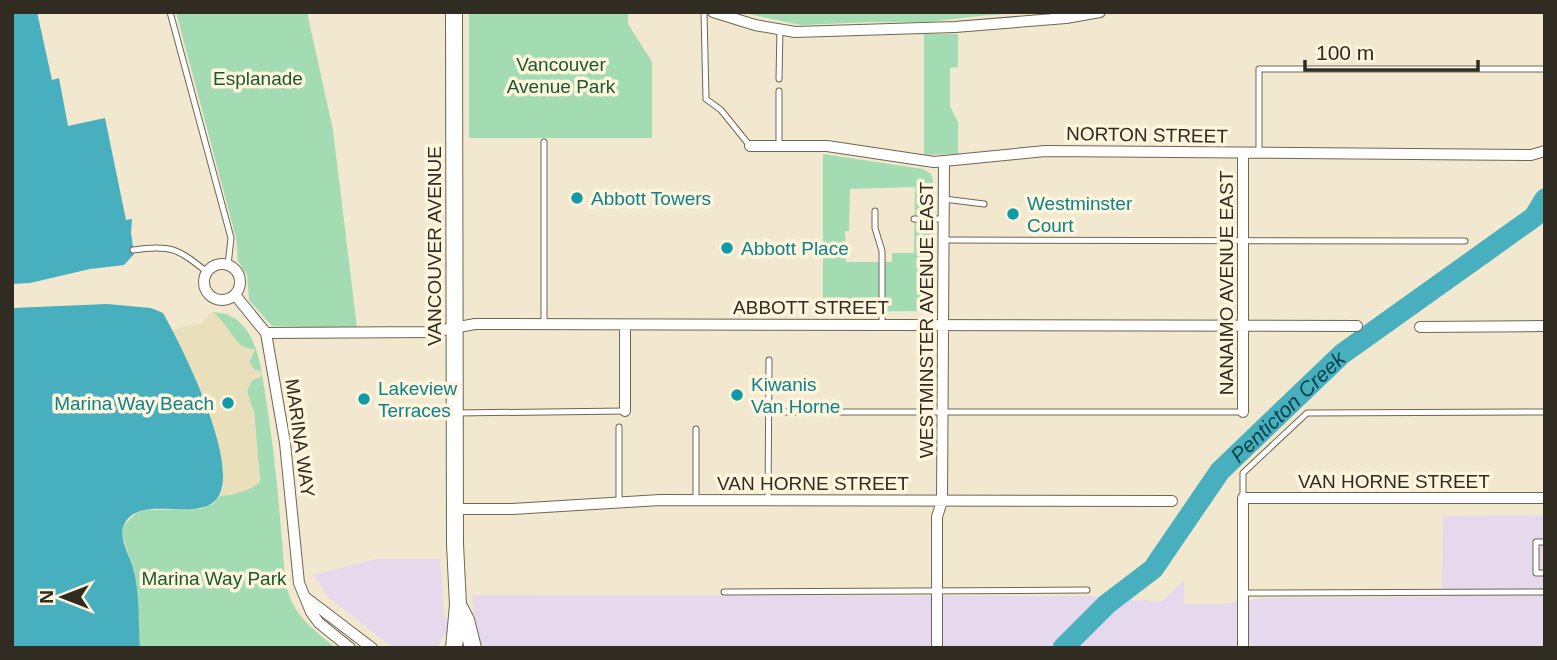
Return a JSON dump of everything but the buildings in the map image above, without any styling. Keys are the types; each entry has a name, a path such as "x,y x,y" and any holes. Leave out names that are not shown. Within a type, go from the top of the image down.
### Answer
{"street":[{"name":"VANCOUVER AVENUE","path":"454,12 455,509 458,605 454,648"},
{"path":"713,12 755,25 795,32 956,27 1066,18 1100,12"},
{"name":"NORTON STREET","path":"750,146 827,146 934,162 1045,151 1531,155 1545,151"},
{"name":"NANAIMO AVENUE EAST","path":"1243,154 1243,412"},
{"name":"WESTMINSTER AVENUE EAST","path":"937,648 937,517 942,501 944,161"},
{"path":"228,265 215,266 207,272 205,288 212,297 224,300 235,295"},
{"name":"MARINA WAY","path":"228,265 236,271 240,280 235,295 266,333 285,443 297,573 304,597 319,623 350,648"},
{"name":"ABBOTT STREET","path":"266,333 432,332 475,324 1357,326"},
{"path":"625,325 625,411"},
{"path":"1420,327 1545,326"},
{"path":"1243,498 1243,648"},
{"name":"VAN HORNE STREET","path":"1243,498 1545,498"},
{"name":"VAN HORNE STREET","path":"455,509 512,509 696,500 1172,502"},
{"path":"304,597 373,648"},
{"name":"VANCOUVER AVENUE","path":"458,605 466,620 473,648"}],"lane":[{"path":"170,12 231,238 228,265"},
{"path":"704,12 706,99 722,110 750,146"},
{"path":"779,29 779,79"},
{"path":"1259,154 1259,69 1545,69"},
{"path":"779,91 779,146"},
{"path":"544,142 544,325"},
{"path":"944,199 984,204"},
{"path":"875,211 875,228 882,251 882,324"},
{"path":"915,219 944,219"},
{"path":"944,240 1465,242"},
{"path":"133,250 160,246 177,250 207,272"},
{"path":"768,501 769,360"},
{"path":"455,413 625,411"},
{"path":"768,412 1243,412"},
{"path":"1243,498 1243,473 1307,413 1545,412"},
{"path":"619,427 619,503"},
{"path":"696,429 696,500"},
{"path":"1545,541 1536,542 1536,573 1545,573"},
{"path":"724,592 1087,590"},
{"path":"1243,593 1545,592"}],"shaded area":[{"path":"1545,515 1545,648 482,648 477,633 472,595 1092,596 1162,602 1184,580 1184,604 1222,604 1263,598 1442,597 1443,516"},
{"path":"376,559 440,559 444,615 448,623 446,633 437,648 393,648 328,597 314,575"}],"green space":[{"name":"Esplanade","path":"176,12 307,12 333,130 357,328 272,326 249,300 247,275 238,261 236,238"},
{"name":"Vancouver Avenue Park","path":"469,12 628,12 628,24 652,62 652,138 469,138"},
{"path":"738,12 1032,12 928,22 801,25"},
{"path":"924,34 958,34 958,67 950,68 950,106 958,122 958,154 924,155"},
{"path":"823,154 923,169 931,174 933,286 931,301 924,311 823,312","holes":["915,187 914,253 892,253 892,262 846,262 845,231 849,231 850,189"]},
{"name":"Marina Way Park","path":"212,312 226,314 238,321 254,344 262,372 272,444 287,589 302,618 336,648 140,648 134,571 122,535 123,526 136,513 145,510 201,509 213,504 220,496 234,494 259,483 260,480 254,413 247,391 260,371 255,370 249,362 255,349 247,348 236,341"}],"sand":[{"name":"Marina Way Beach","path":"212,312 242,346 255,349 249,362 262,376 252,381 247,391 254,412 260,480 247,490 220,496 223,486 190,368 172,330 202,323"}],"water":[{"path":"12,12 37,12 52,80 59,78 68,126 105,118 126,220 132,219 134,254 124,265 12,284"},
{"path":"107,304 151,308 163,313 196,381 218,441 223,469 221,490 211,504 201,508 150,509 130,517 123,527 124,542 137,587 140,648 12,648 12,308"}],"waterway":[{"name":"Penticton Creek","path":"1063,648 1107,604 1153,569 1220,471 1342,354 1534,217 1545,199"}],"place":[{"name":"Abbott Towers","path":"577,198"},
{"name":"Westminster Court","path":"1013,214"},
{"name":"Abbott Place","path":"727,248"},
{"name":"Kiwanis Van Horne","path":"737,395"},
{"name":"Lakeview Terraces","path":"364,399"},
{"name":"Marina Way Beach","path":"228,403"}]}
